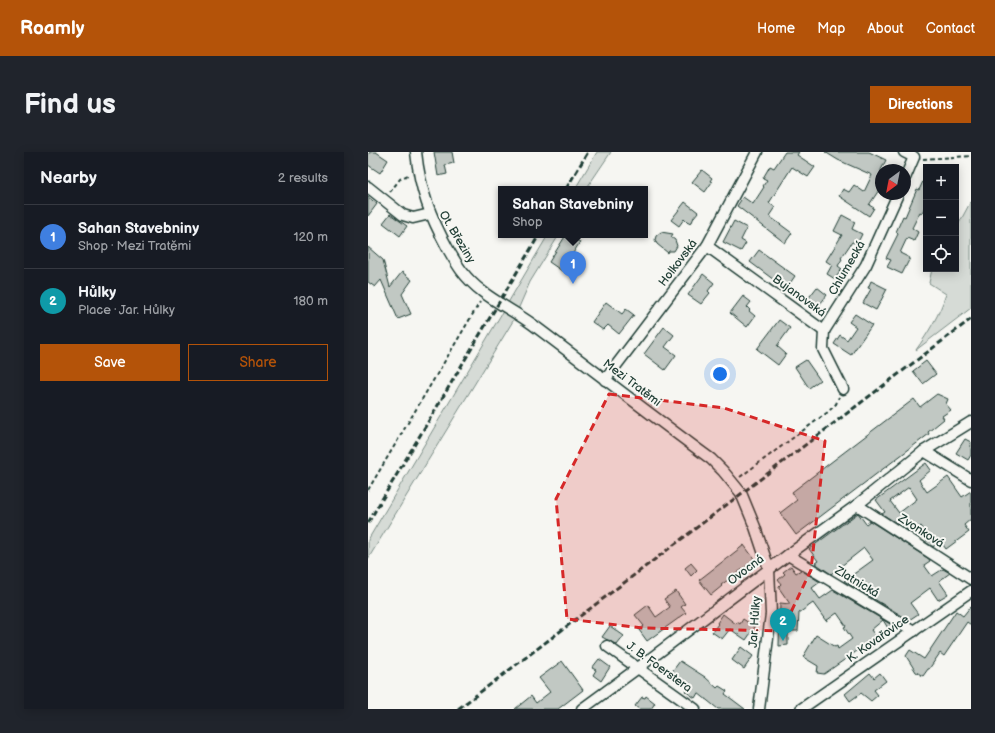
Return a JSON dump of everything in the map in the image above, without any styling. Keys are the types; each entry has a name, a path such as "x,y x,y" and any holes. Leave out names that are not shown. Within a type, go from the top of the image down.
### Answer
{"street":[{"path":"416,152 419,172 430,214"},
{"name":"Holkovská","path":"605,380 707,246 757,152"},
{"path":"904,152 914,158 911,165"},
{"name":"Ot. Březiny","path":"368,187 403,215 413,218 430,214 438,232 460,269 484,294 499,303"},
{"name":"Chlumecká","path":"824,331 866,265 895,200"},
{"name":"Bujanovská","path":"707,246 824,331 823,349 843,389"},
{"name":"Mezi Tratěmi","path":"499,303 531,323 711,459 733,482 741,493"},
{"name":"Ovocná","path":"582,709 857,505 924,451 971,422"},
{"path":"924,451 971,480"},
{"name":"Jar. Hůlky","path":"741,493 755,527 769,569 771,614 759,709"},
{"name":"Zvonková","path":"857,505 971,580"},
{"name":"Zlatnická","path":"788,555 914,631"},
{"name":"K. Kovařovice","path":"801,709 971,591"},
{"name":"J. B. Foerstera","path":"607,646 695,709"}],"path":[{"path":"914,158 923,159 971,156"},
{"path":"384,200 400,179 410,174 419,172"},
{"path":"368,490 484,294"},
{"path":"733,482 828,412 836,404 840,396 840,390 843,389"}],"highlighted area":[{"path":"609,394 724,408 825,441 811,570 782,631 643,628 567,619 556,499"}],"shaded area":[{"path":"597,152 611,152 588,186 577,186"},
{"path":"971,201 971,308 916,350 933,323 946,294 929,283 931,272 959,272 959,223"},
{"path":"546,238 557,238 530,282 513,321 368,559 368,540"}],"building":[{"path":"370,152 376,152 388,160 380,173 368,165 368,155"},
{"path":"434,152 452,152 454,163 445,165 447,174 438,176"},
{"path":"785,152 799,152 797,155 815,167 808,177 792,167 769,203 775,207 769,216 792,233 785,243 737,206 743,197 753,204 764,187 763,186 767,180 763,178 770,166 774,168"},
{"path":"825,152 869,152 886,160 884,164 875,164 875,196 869,205 874,208 869,216 839,196 843,189 849,192 854,185 864,192 872,175 838,160"},
{"path":"702,170 712,178 710,181 712,182 705,192 692,182"},
{"path":"923,181 923,211 922,213 920,212 912,228 918,232 914,241 907,238 900,253 910,258 902,274 887,267 891,260 886,258 898,234 896,232 903,216 905,217 917,189 919,190"},
{"path":"368,197 377,204 368,216"},
{"path":"685,202 698,212 692,222 688,223 684,219 679,226 671,220"},
{"path":"390,214 407,226 400,236 383,223"},
{"path":"842,215 855,222 852,229 862,234 857,244 852,242 841,258 842,259 838,266 842,269 835,279 827,274 832,265 826,261 842,235 834,231"},
{"path":"734,221 747,228 741,240 746,243 741,251 723,242"},
{"path":"661,232 673,234 671,237 675,240 677,246 674,251 669,251 668,253 657,244 655,240 656,236"},
{"path":"564,238 572,238 580,242 562,271 549,262"},
{"path":"368,247 383,260 390,287 402,272 412,280 402,294 411,314 398,319 381,280 375,287 368,282"},
{"path":"759,250 795,276 786,289 750,262"},
{"path":"703,274 714,283 708,291 710,293 701,304 688,295"},
{"path":"871,281 887,289 876,310 863,303 871,289 868,288"},
{"path":"817,287 827,295 817,308 807,300"},
{"path":"743,296 751,302 747,307 755,316 747,327 730,313"},
{"path":"606,302 622,314 626,309 634,315 619,334 608,325 603,330 592,322"},
{"path":"855,314 872,325 851,355 834,344 840,335 847,340 856,327 849,322"},
{"path":"779,320 790,328 777,346 786,354 778,365 757,349"},
{"path":"664,327 674,335 665,347 676,355 665,370 644,354"},
{"path":"806,360 820,380 809,388 795,367"},
{"path":"926,361 936,374 923,384 913,371"},
{"path":"937,394 948,399 946,404 951,410 942,416 944,419 928,432 929,434 796,535 780,513 797,500 792,492 914,399 920,407"},
{"path":"965,439 971,442 971,455 968,460 956,453"},
{"path":"926,463 931,470 919,480 927,492 948,477 962,497 971,491 971,519 964,525 969,532 946,549 940,541 933,547 925,542 930,538 921,526 912,533 882,514 885,512 876,500","holes":["909,487 917,499 899,513 890,501"]},
{"path":"858,513 866,524 870,521 929,559 930,561 924,565 932,576 943,569 950,573 939,581 948,594 938,600 930,588 910,603 918,614 909,620 844,581 873,560 864,548 831,574 815,563 818,561 809,549"},
{"path":"744,545 755,560 721,585 722,586 711,595 699,580"},
{"path":"691,563 697,570 691,576 685,568"},
{"path":"791,566 796,573 801,570 820,582 812,588 820,599 833,590 897,628 891,633 883,620 871,630 879,641 870,648 867,644 824,674 817,673 818,666 803,657 816,635 835,647 837,646 838,649 852,639 844,627 846,626 837,613 826,621 813,603 799,613 798,631 788,631 788,645 779,646 780,603 790,604 779,588 781,584 778,580 785,574 783,572"},
{"path":"676,591 685,604 681,607 686,613 647,641 639,630 644,626 635,615 648,605 656,617 670,607 664,599"},
{"path":"971,606 971,625 967,622 944,656 940,653 923,676 916,672 906,656 910,650 924,659 956,611 963,616"},
{"path":"723,614 736,624 737,622 740,624 743,619 755,627 746,640 730,629 722,639 712,632"},
{"path":"610,626 624,636 617,645 602,637"},
{"path":"741,647 753,656 744,669 732,660"},
{"path":"599,659 610,667 601,681 593,675 596,670 592,668"},
{"path":"562,661 583,690 558,709 515,709 531,696 536,703 550,692 539,678"},
{"path":"680,661 705,677 717,688 719,686 727,691 725,694 745,709 718,709 698,693 695,698 685,691 688,687 671,673"},
{"path":"870,673 874,678 880,673 886,681 874,690 878,695 871,701 861,693 850,701 845,694"},
{"path":"646,696 655,703 651,709 639,709 635,706 642,697 645,698"}],"railway":[{"path":"568,186 588,152"},
{"path":"368,523 537,238"},
{"path":"458,709 971,319"}],"place":[{"name":"Sahan Stavebniny","path":"573,284"},
{"name":"Hůlky","path":"783,641"}]}
